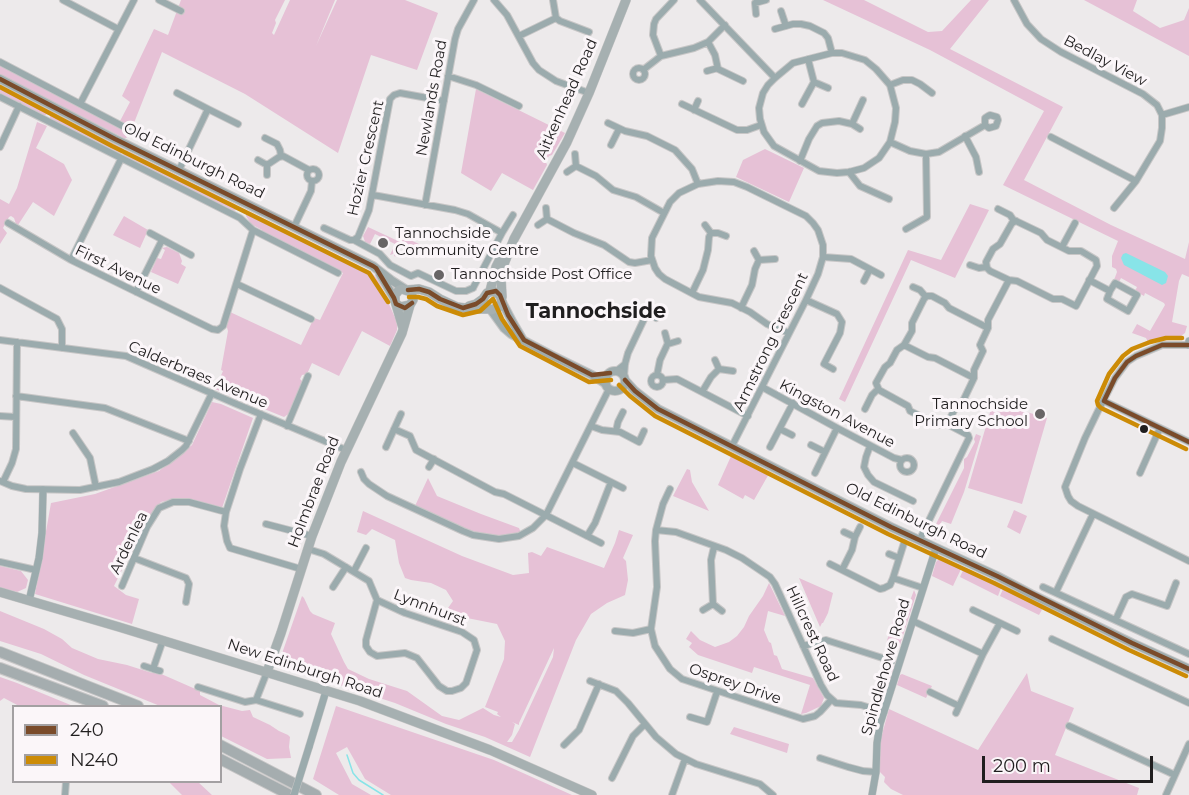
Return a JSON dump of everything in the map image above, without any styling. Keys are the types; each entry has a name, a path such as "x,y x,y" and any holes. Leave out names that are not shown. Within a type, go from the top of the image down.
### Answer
{"highway":[{"path":"0,651 135,705"},
{"path":"0,668 100,705"},
{"path":"222,746 316,795"},
{"path":"222,760 292,795"}],"main road":[{"name":"Aitkenhead Road","path":"502,299 501,279 504,264 514,239 567,142 626,0"},
{"name":"Old Edinburgh Road","path":"0,79 121,142 376,268 407,289 429,292 458,307 490,309"},
{"name":"Aitkenhead Road","path":"486,295 496,267 514,239"},
{"path":"376,268 395,301 403,329"},
{"path":"402,289 407,289 413,297 411,304 402,307 395,301 396,292 402,289"},
{"path":"463,308 476,304 486,295 496,291 524,340"},
{"path":"486,295 484,305 511,334 592,375 615,391 620,389 635,391"},
{"name":"Old Edinburgh Road","path":"411,304 427,298 440,299"},
{"path":"490,309 500,307 502,299"},
{"name":"Holmbrae Road","path":"267,672 312,536 346,450 403,329 411,304"},
{"name":"Old Edinburgh Road","path":"613,372 620,373 635,391 658,409 936,548 1189,669"},
{"path":"592,375 613,372"},
{"path":"608,386 607,376 613,372"},
{"path":"620,389 624,385 624,378"},
{"name":"New Edinburgh Road","path":"0,592 360,701 490,750 592,795"}],"street":[{"path":"63,0 118,28"},
{"path":"80,104 134,0"},
{"path":"159,0 181,11"},
{"name":"Newlands Road","path":"425,205 458,28 474,0"},
{"path":"494,0 507,15 539,70 556,81 589,93"},
{"path":"553,0 556,18 589,32"},
{"path":"661,56 653,35 654,24 674,0"},
{"path":"702,0 775,78"},
{"path":"756,14 752,2 766,0"},
{"name":"Bedlay View","path":"1014,0 1027,24 1041,39 1061,52 1143,94 1157,105 1162,115"},
{"path":"781,11 786,26"},
{"path":"519,36 556,18"},
{"path":"775,29 801,24 818,30 828,38 832,53"},
{"path":"643,70 661,56 708,42 725,25"},
{"path":"708,42 716,55 718,68"},
{"path":"842,53 865,60 890,85 896,108 890,142 879,158 864,168 849,172 819,171 774,146 761,125 759,108 768,85 794,63 808,59 842,53"},
{"path":"802,104 814,82 808,59"},
{"name":"Old Edinburgh Road","path":"0,62 128,129"},
{"path":"707,71 718,68 743,81"},
{"path":"448,76 476,85 519,106"},
{"path":"890,85 903,80 912,80 932,93"},
{"path":"814,82 828,88"},
{"path":"177,93 238,124"},
{"name":"Hozier Crescent","path":"354,240 358,237 368,216 388,102 392,96 400,93 444,101"},
{"path":"0,98 239,217 253,230 338,273"},
{"path":"852,124 863,100"},
{"path":"694,110 698,101"},
{"path":"682,104 737,130 747,130 761,125"},
{"path":"0,147 18,106"},
{"path":"1114,208 1136,181 1160,141 1162,115 1189,106"},
{"path":"179,170 208,109"},
{"path":"800,161 809,139 817,126 822,123 839,121 852,124 860,129"},
{"path":"608,123 631,134 646,136 675,150 692,169 698,184 679,192 664,213 652,238 650,251 655,268 665,279 692,293 706,299 726,301 750,312 767,324 789,333"},
{"path":"890,142 910,151 926,154 939,152 985,125"},
{"path":"611,145 619,129"},
{"path":"965,136 976,158 979,172"},
{"path":"1051,137 1136,181"},
{"path":"265,138 277,144 281,156"},
{"path":"575,154 576,166"},
{"path":"906,229 927,217 926,154"},
{"path":"267,165 281,156"},
{"path":"281,156 319,173 318,179 312,182"},
{"path":"71,260 121,159"},
{"path":"258,160 267,165"},
{"path":"267,165 267,175"},
{"path":"576,166 596,176 613,190 636,197 664,213"},
{"path":"567,172 576,166"},
{"path":"309,170 307,176 312,182"},
{"path":"849,172 860,186 889,199"},
{"name":"Armstrong Crescent","path":"698,184 718,181 734,182 747,187 806,216 818,230 823,245 823,257 818,274 732,446"},
{"path":"294,227 311,191 312,182"},
{"path":"373,195 463,212 502,233"},
{"path":"239,217 245,202"},
{"path":"546,208 547,219"},
{"path":"986,267 1009,280 1017,281 1053,299 1062,299 1076,306 1097,266 1096,260 1081,251 1062,248 1047,240 1041,233 1014,221 1010,215 998,209"},
{"path":"324,228 380,254 390,265 411,276 418,273 456,291 466,291 473,288 513,215"},
{"path":"547,219 603,245 629,262 652,260"},
{"path":"538,225 547,219"},
{"path":"986,267 986,262 993,249 1000,244 1014,221"},
{"name":"First Avenue","path":"8,223 71,260 212,329 221,329 223,326 237,284"},
{"path":"1062,248 1075,223"},
{"path":"705,225 711,233"},
{"path":"253,230 237,284 311,319"},
{"path":"150,232 191,255"},
{"path":"329,244 335,233"},
{"path":"692,293 703,270 711,233"},
{"path":"711,233 726,236"},
{"path":"136,292 162,240"},
{"path":"754,251 759,260"},
{"path":"823,257 851,259 881,275"},
{"path":"759,260 775,259"},
{"path":"741,308 752,285 759,260"},
{"path":"970,265 979,268 986,267"},
{"path":"864,281 870,269"},
{"path":"947,424 957,405 963,401 974,378 974,370 983,351 980,345 988,328 988,320 1009,280"},
{"path":"1089,280 1110,291"},
{"path":"1115,283 1137,295 1128,311 1107,299 1110,291 1115,283"},
{"path":"914,287 926,297"},
{"path":"0,288 57,319 62,329 62,348"},
{"path":"473,288 486,295"},
{"path":"926,297 932,296 949,308 988,328"},
{"path":"920,539 969,439 968,435 947,424 938,425 910,411 908,406 878,389 876,383 897,350 904,345 912,331 912,323 926,297"},
{"path":"806,300 837,314 842,322 840,333 824,364 833,369"},
{"path":"638,309 656,318"},
{"path":"624,378 628,353 647,313"},
{"path":"665,333 668,343 660,360 660,377 677,379 748,416"},
{"name":"Calderbraes Avenue","path":"0,340 126,356 346,450"},
{"path":"668,343 678,341"},
{"path":"17,342 16,449 12,463 1,482 20,488 80,490 119,482 153,469 176,456 189,441 212,393"},
{"path":"1189,344 1162,345 1127,362 1115,378 1066,481 1066,491 1071,501 1189,561"},
{"path":"904,345 974,378"},
{"path":"716,360 718,369"},
{"path":"613,372 625,364"},
{"path":"702,392 718,369"},
{"path":"718,369 733,371"},
{"path":"287,426 308,376"},
{"path":"361,472 369,484 387,496 463,531 481,537 499,539 519,536 533,528 546,515 591,426 608,386"},
{"name":"Kingston Avenue","path":"762,387 870,446 902,460"},
{"path":"865,409 878,389"},
{"path":"16,396 105,408 189,441"},
{"path":"1104,401 1189,442"},
{"path":"770,447 793,403"},
{"path":"616,431 623,412"},
{"path":"261,414 226,512 224,526 230,548 301,569"},
{"path":"386,447 401,414"},
{"path":"0,416 16,417"},
{"path":"591,426 616,431 639,442 644,431"},
{"path":"814,473 837,428"},
{"path":"1140,473 1160,428"},
{"path":"394,429 408,435 416,450 495,492 504,494 601,543"},
{"path":"780,429 792,435"},
{"path":"73,432 90,458 96,487"},
{"path":"811,445 825,452"},
{"path":"870,446 864,467 868,475 874,482 913,501"},
{"path":"429,467 434,459"},
{"path":"573,463 623,488"},
{"path":"587,536 595,523 611,482"},
{"path":"615,631 633,633 651,629 657,593 656,530 670,489"},
{"path":"29,601 42,533 43,490"},
{"name":"Ardenlea","path":"122,586 147,527 159,508 173,502 189,502 226,512"},
{"path":"1056,592 1093,514"},
{"path":"266,524 312,536"},
{"path":"842,570 860,527"},
{"name":"Hillcrest Road","path":"656,530 676,532 726,550 742,558 773,580 821,685 831,700 843,704 866,706 884,712"},
{"path":"844,532 855,537"},
{"path":"830,564 880,589 884,588 890,585 904,543"},
{"path":"714,547 711,560 713,604 722,611"},
{"path":"354,572 366,548"},
{"name":"Spindlehowe Road","path":"872,795 878,734 936,548"},
{"name":"Lynnhurst","path":"308,549 324,554 369,581 377,600 366,640 366,646 370,652 377,656 405,653 417,658 439,686 447,691 452,692 466,683 477,650 474,640 462,632 405,614 377,600"},
{"path":"889,554 899,558"},
{"path":"134,558 186,578 189,584 186,602"},
{"path":"0,562 36,570"},
{"path":"333,587 346,567"},
{"path":"893,578 923,588"},
{"path":"1116,619 1126,597 1132,594 1167,606 1176,583"},
{"path":"1043,586 1189,654"},
{"path":"704,610 713,604"},
{"path":"973,610 1017,631"},
{"path":"913,621 983,654"},
{"path":"956,713 1000,623"},
{"name":"Osprey Drive","path":"651,629 655,646 675,674 682,679 803,718 809,718 820,712 831,700"},
{"path":"1052,639 1189,703"},
{"path":"144,666 157,670 163,640"},
{"path":"804,646 826,640 892,661"},
{"path":"256,700 267,672"},
{"path":"590,681 616,691 667,747 685,759 760,784 773,795"},
{"path":"564,745 579,730 599,684"},
{"path":"198,687 245,702 256,700 300,714"},
{"path":"292,795 327,691"},
{"path":"690,717 707,722 717,692"},
{"path":"930,692 960,706"},
{"path":"612,778 633,736 645,724"},
{"path":"1069,726 1175,776"},
{"path":"566,730 573,737"},
{"path":"1166,795 1189,744"},
{"path":"820,758 863,771 876,772"},
{"path":"672,795 685,759"}],"shaded area":[{"path":"181,0 285,0 275,20 272,33 274,35 290,0 335,0 316,46 337,0 405,0 438,13 417,70 371,55 338,153 245,94 162,52 132,128 120,121 130,102 122,96 154,29 168,35"},
{"path":"823,0 864,0 928,32 942,31 971,0 989,0 950,49 1063,107 1024,180 1111,225 1185,259 1189,242 1189,277 1182,274 1179,281 1172,322 1187,326 1185,333 1177,339 1159,341 1145,346 1148,342 1146,338 1132,333 1137,324 1150,331 1165,305 1145,293 1144,296 1135,291 1137,287 1121,278 1119,282 1114,280 1117,272 1112,267 1112,256 1118,241 1003,185 1044,111 930,50"},
{"path":"1084,0 1137,0 1133,11 1160,28 1184,20 1189,8 1189,56"},
{"path":"0,65 120,127 127,138 0,75"},
{"path":"0,85 124,149 120,156 50,119 50,115 44,116 0,94"},
{"path":"476,89 565,133 552,155 547,159 547,165 533,190 502,173 491,191 461,173"},
{"path":"37,122 47,126 36,148 64,164 72,180 54,216 33,202 18,225 14,218 9,217 3,228 7,233 0,244 0,199 9,204 17,188"},
{"path":"765,149 804,168 789,202 736,177 743,160"},
{"path":"126,150 182,180 223,198 236,205 237,209 234,211 223,205 222,207 122,156"},
{"path":"970,204 989,210 955,278 911,260 845,402 839,399 908,250 941,260"},
{"path":"249,212 372,273 379,281 397,325 390,346 362,331 339,376 312,363 307,374 302,375 300,379 303,382 290,413 284,417 215,389 223,371 221,370 228,331 226,324 230,312 301,345 314,318 320,320 343,273 261,232 262,230 251,224 246,216"},
{"path":"124,216 148,230 140,248 113,235"},
{"path":"368,227 398,241 403,235 393,254 390,255 395,244 375,234 370,244 365,242 363,236"},
{"path":"404,237 436,252 433,258 402,243 395,257"},
{"path":"167,247 179,253 181,264 186,267 178,284 151,272 157,258 161,259 165,250 162,248"},
{"path":"212,402 253,418 222,508 179,498 161,502 140,533 114,586 126,595 139,599 132,624 35,594 51,503 95,494 159,471 192,445"},
{"path":"993,402 1047,418 1022,504 968,488"},
{"path":"976,434 981,436 964,492 951,524 942,521 935,533 936,540 932,537 932,532 964,468 964,459 975,442"},
{"path":"732,454 770,472 754,500 745,495 743,499 718,485"},
{"path":"687,469 690,470 692,482 709,511 673,496"},
{"path":"428,478 437,496 519,528 521,533 506,536 480,534 415,506"},
{"path":"1014,510 1027,516 1020,534 1007,527"},
{"path":"363,511 462,556 513,575 529,573 528,553 532,552 541,556 547,547 604,568 619,530 633,535 623,558 626,561 628,580 625,595 591,614 576,640 530,757 485,737 395,703 278,665 302,596 313,614 335,623 331,634 348,669 369,679 407,691 442,716 459,720 483,708 501,717 497,714 498,712 485,707 504,659 505,641 497,624 457,616 448,608 453,601 446,590 431,583 405,578 399,563 395,540 372,529 366,535 357,532","holes":["554,648 553,657 519,730 512,742 507,742 515,724 512,722 519,725"]},
{"path":"940,558 962,567 953,586 932,576 936,562"},
{"path":"0,566 21,571 28,580 26,588 17,592 0,588"},
{"path":"964,568 1000,585 998,596 960,577"},
{"path":"799,578 833,593 828,613 820,627"},
{"path":"769,583 785,616 768,611 764,630 774,655 777,656 782,669 813,678 824,698 821,706 806,713 801,714 810,685 754,667 752,673 698,655 689,647 692,643 686,639 691,631 700,640 715,647 729,642 744,627"},
{"path":"1005,588 1044,606 1039,615 1000,596"},
{"path":"914,590 916,595 899,648 886,644 893,620 898,621 907,609"},
{"path":"0,611 44,629 62,639 72,648 98,659 159,673 200,691 200,695 219,705 158,705 84,675 41,654 0,641"},
{"path":"888,664 894,666 883,700 874,705"},
{"path":"1027,673 1031,691 1074,708 1055,755 1139,788 1137,795 903,795 891,789 884,782 885,777 879,771 881,738 889,709 978,750"},
{"path":"902,674 932,686 926,698 897,685"},
{"path":"0,677 71,705 17,705 4,698 0,701"},
{"path":"222,706 242,711 250,710 253,717 290,737 291,758 267,759 222,736"},
{"path":"336,706 494,760 572,795 391,795 365,779 347,747 336,753 352,784 371,795 339,795 313,779"},
{"path":"734,727 789,744 787,753 730,734"},
{"path":"170,783 199,783 212,795 182,795"}],"water":[{"path":"1126,253 1165,272 1168,276 1166,283 1162,285 1124,265 1121,258"}],"waterway":[{"path":"347,755 353,773 359,780 383,795"}],"transit line":[{"name":"240","path":"0,79 115,139 373,266 396,304 405,308 412,303"},
{"name":"N240","path":"0,87 112,146 369,273 388,302"},
{"name":"240","path":"408,290 419,289 429,292 463,308 476,304 487,293 496,291 524,340 592,375 610,373"},
{"name":"N240","path":"409,297 426,299 437,306 463,315 480,311 493,299 502,319 520,346 589,382 611,380"},
{"name":"N240","path":"1182,338 1166,338 1132,349 1123,356 1109,374 1097,401 1101,408 1186,449"},
{"name":"240","path":"1104,401 1115,378 1127,362 1162,345 1188,345"},
{"name":"240","path":"625,380 658,409 891,527 1189,669"},
{"name":"N240","path":"619,385 655,416 888,534 1186,676"},
{"name":"240","path":"1104,401 1189,442"}],"place":[{"name":"Tannochside Community Centre","path":"383,243"},
{"name":"Tannochside Post Office","path":"439,275"},
{"name":"Tannochside Primary School","path":"1040,414"}],"district":[{"name":"Tannochside","path":"596,312"}]}
